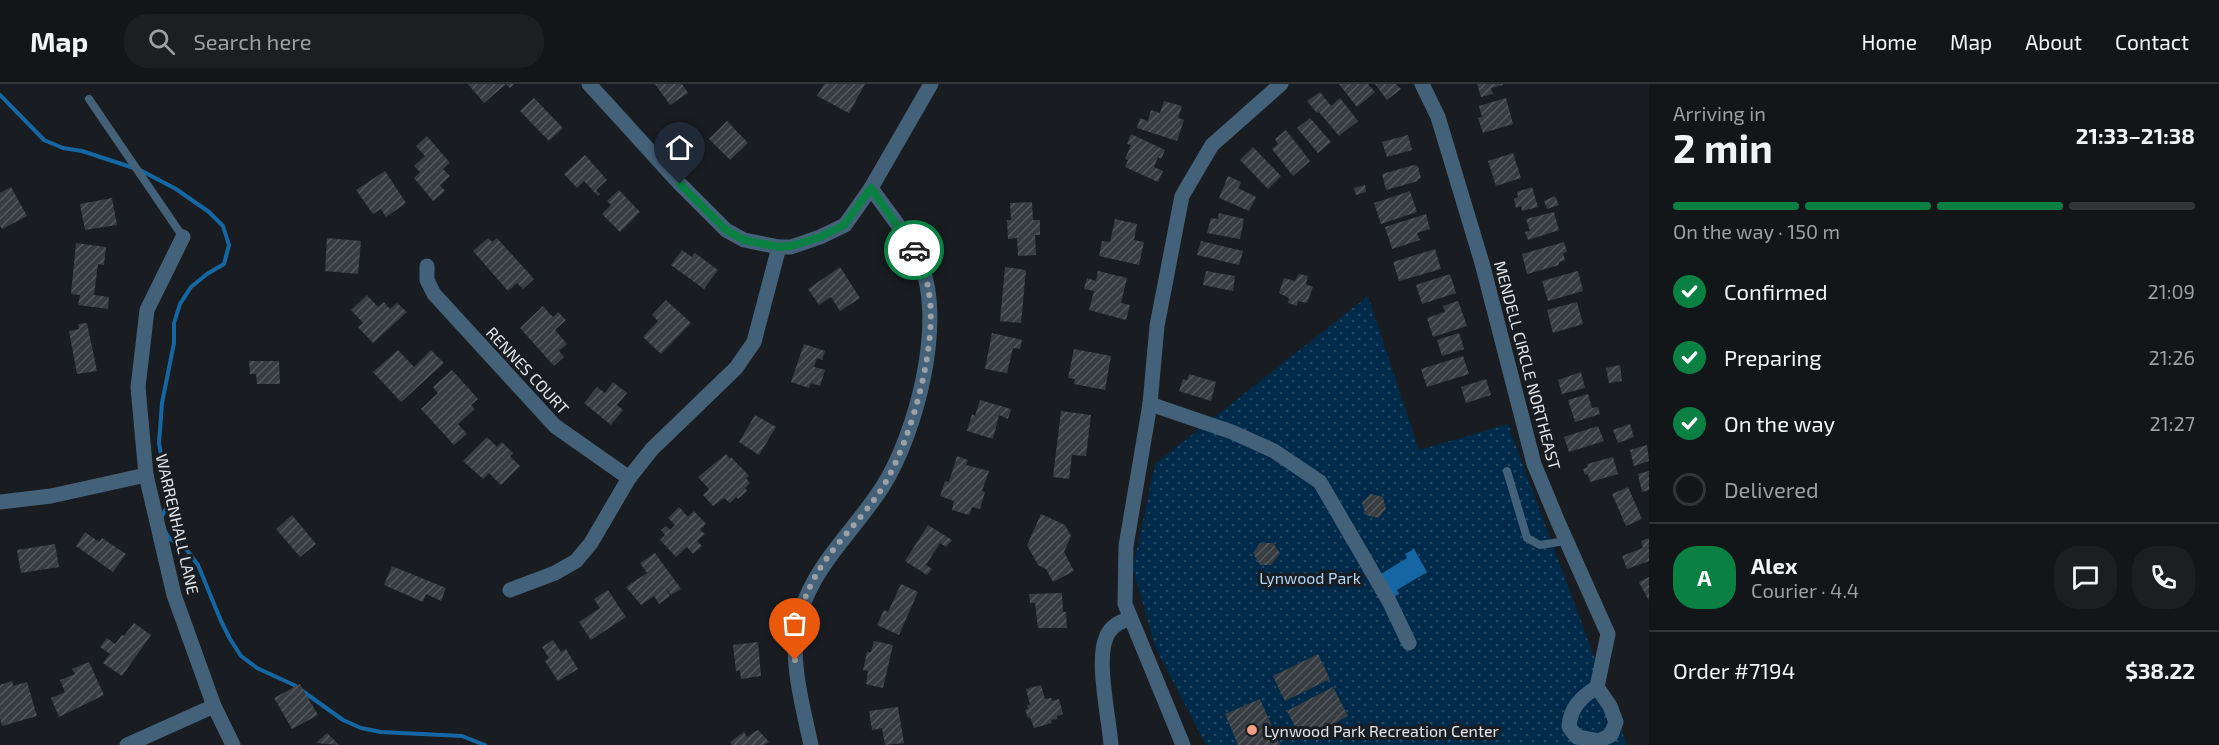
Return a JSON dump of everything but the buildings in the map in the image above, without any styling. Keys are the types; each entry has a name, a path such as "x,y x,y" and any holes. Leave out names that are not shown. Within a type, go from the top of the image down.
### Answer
{"street":[{"path":"589,84 680,184 726,230 744,240 779,247 791,246 820,237 844,225 871,188 931,84"},
{"path":"1184,745 1125,604 1126,546 1150,404 1157,326 1182,196 1212,146 1281,84"},
{"name":"MENDELL CIRCLE NORTHEAST","path":"1422,84 1438,117 1482,263 1534,464 1608,633 1597,687"},
{"path":"811,745 796,673 795,647 800,612 825,561 878,494 897,459 914,412 925,369 931,321 929,293 920,261 908,239 871,188"},
{"name":"WARRENHALL LANE","path":"183,237 147,309 138,387 146,475 174,595 214,706 233,745"},
{"path":"510,590 555,573 576,561 591,543 629,478 652,449 736,368 754,342 779,247"},
{"name":"RENNES COURT","path":"427,266 427,280 434,294 526,397 555,426 629,478"},
{"path":"1150,404 1232,432 1274,451 1320,482 1389,601 1409,643"},
{"path":"0,502 51,496 146,475"},
{"path":"1111,745 1102,660 1106,637 1115,625 1130,618"},
{"path":"127,745 214,706"}],"lane":[{"path":"89,99 183,237"},
{"path":"1507,471 1527,538 1540,545 1566,541"}],"green space":[{"name":"Lynwood Park","path":"1368,296 1419,450 1508,424 1627,745 1206,745 1155,647 1133,568 1155,464"}],"shaded area":[{"path":"1414,549 1427,572 1397,590 1399,594 1390,599 1376,577 1407,558 1405,554"}],"waterway":[{"path":"0,95 44,140 63,148 82,151 140,170 176,189 209,212 223,226 229,245 224,264 191,287 180,304 174,323 174,343 162,403 159,443 169,503 162,516"},
{"path":"165,531 169,538 186,549 198,565 230,639 241,656 257,668 294,685 343,720 361,728 381,732 462,736 485,745"}],"way so far":[{"path":"795,660 800,612 811,586 825,561 884,485 911,423 925,369 931,321 929,293 920,261 914,250"}],"place":[{"name":"Lynwood Park Recreation Center","path":"1252,730"}],"route":[{"path":"680,184 726,230 744,240 779,247 791,246 820,237 844,225 871,188 914,250"}]}
